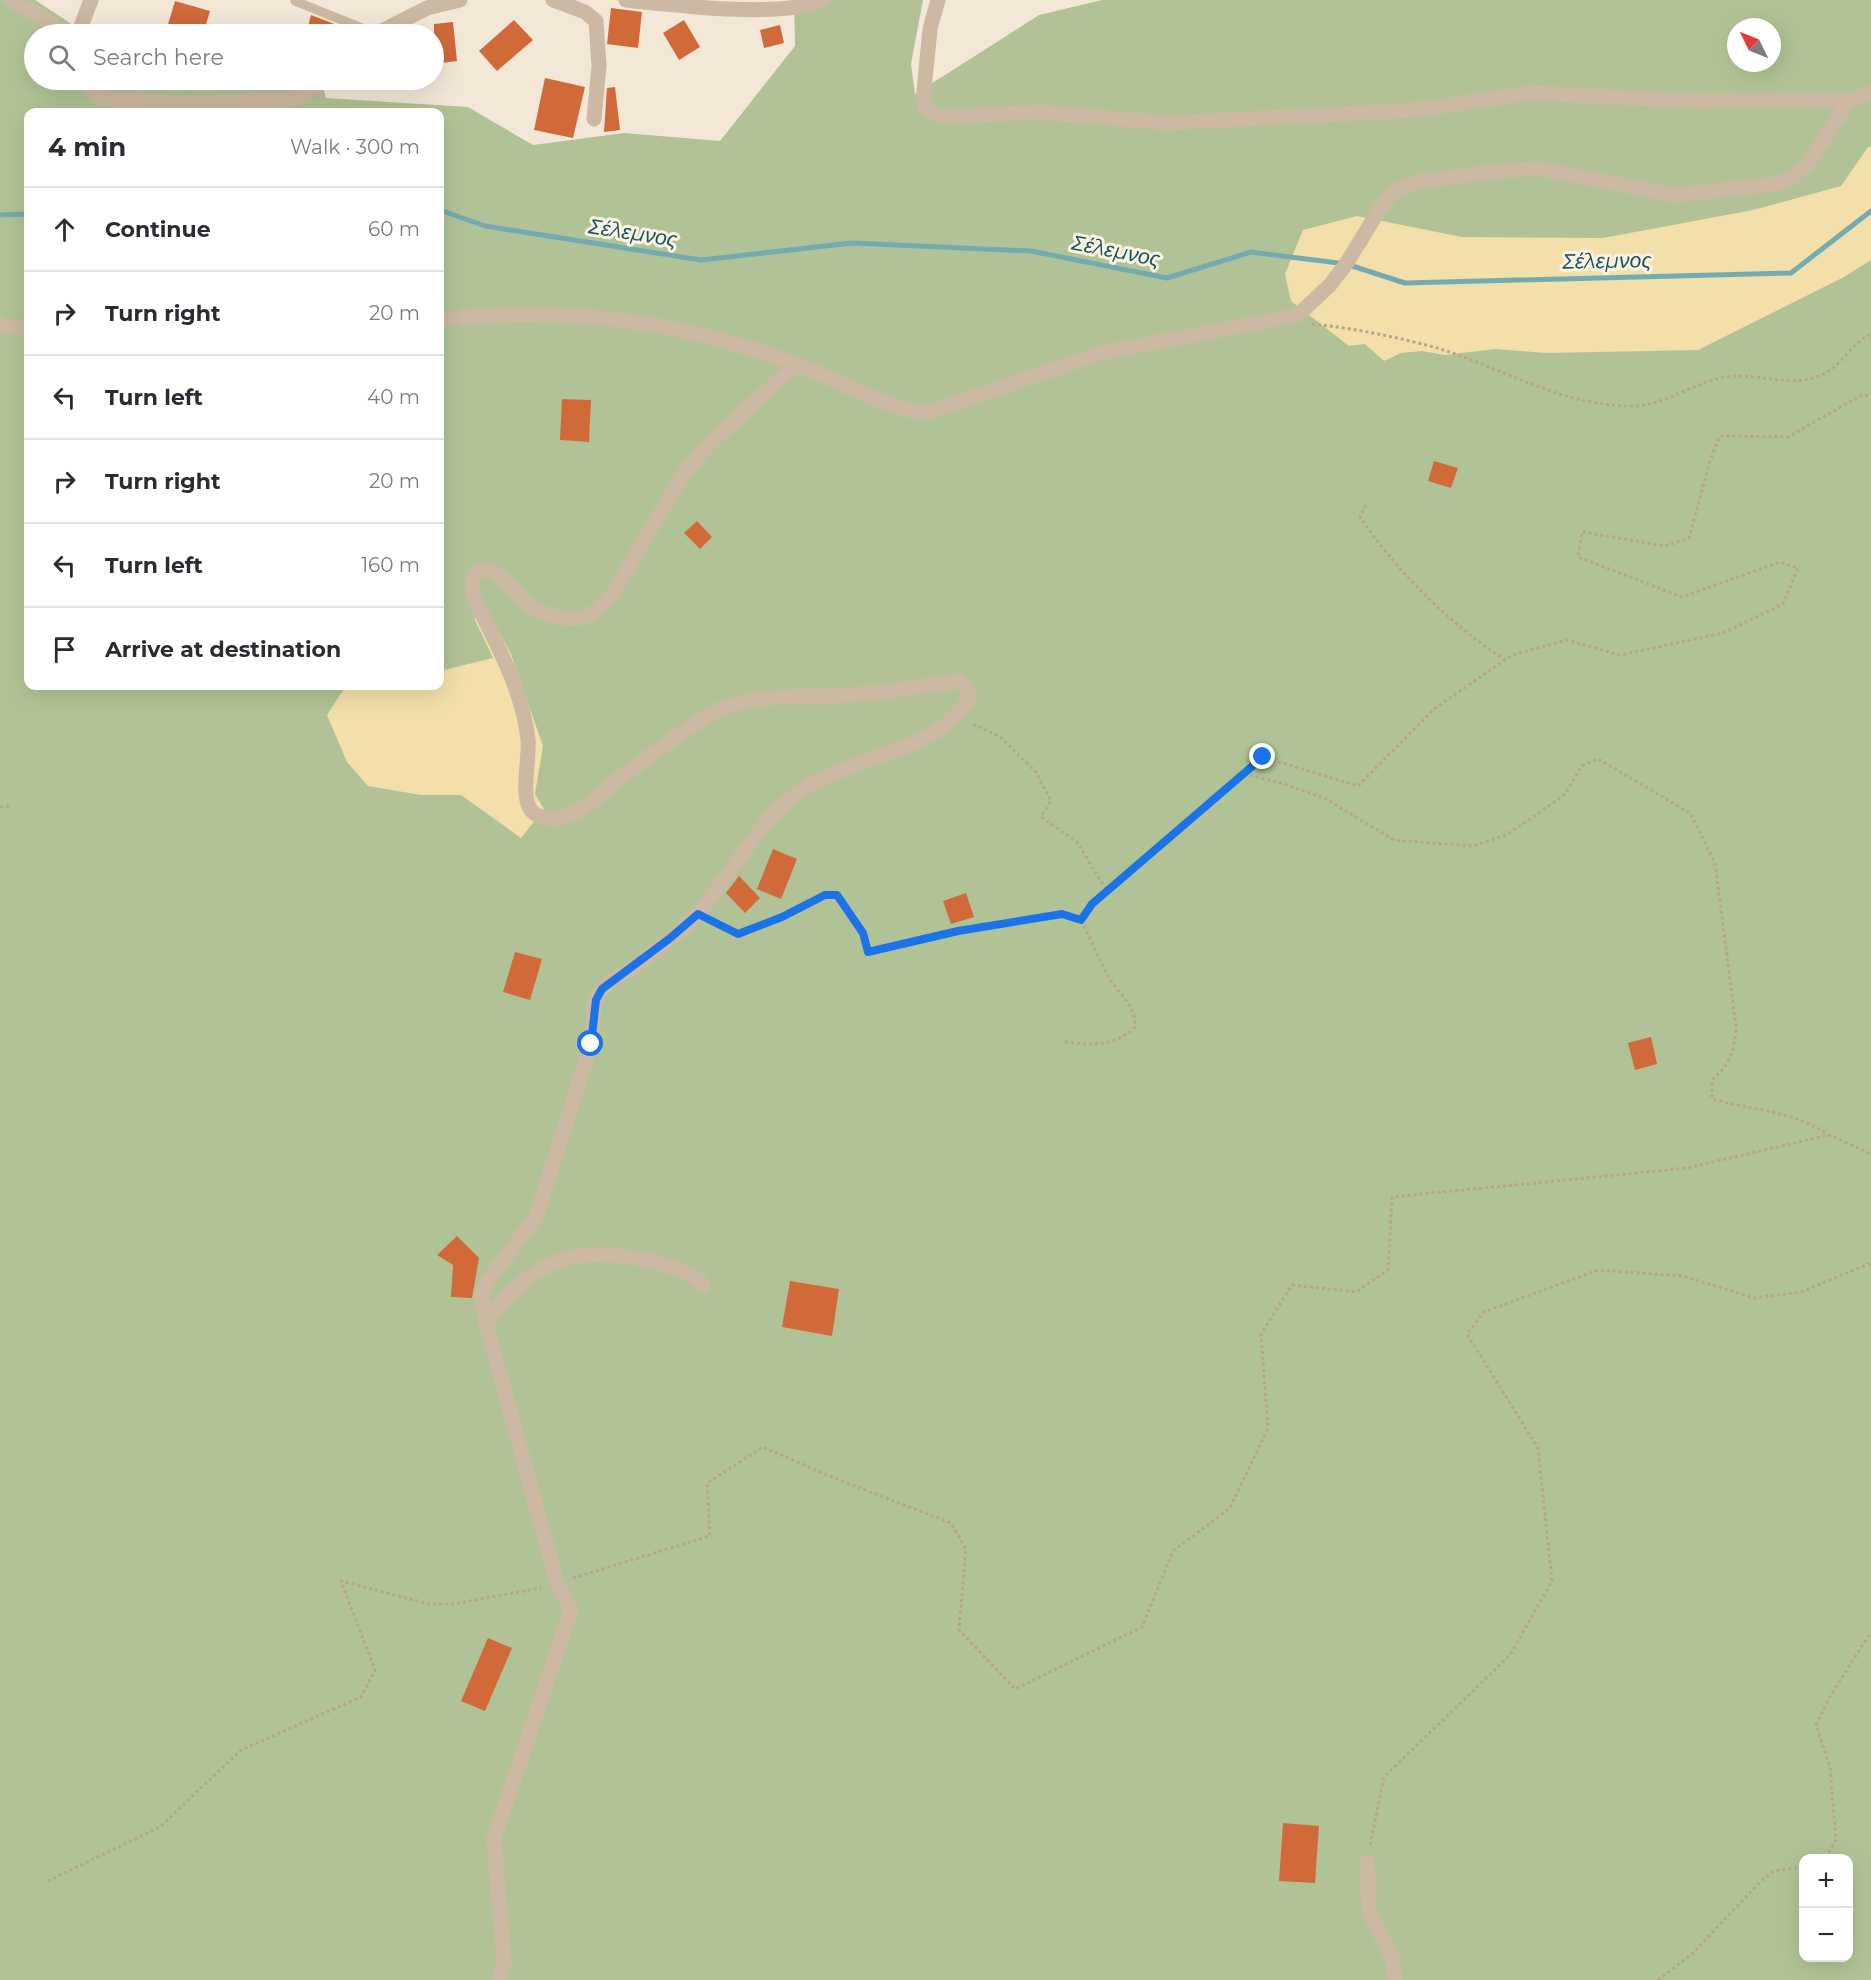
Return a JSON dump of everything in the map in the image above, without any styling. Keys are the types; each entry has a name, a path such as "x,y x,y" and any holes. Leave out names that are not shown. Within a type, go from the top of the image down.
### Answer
{"street":[{"path":"12,0 52,24"},
{"path":"82,24 91,0"},
{"path":"393,24 404,17 453,0 460,0"},
{"path":"553,0 585,12 596,21 598,66 594,118"},
{"path":"626,0 803,7 823,0"},
{"path":"925,0 930,29"},
{"path":"938,0 930,29 923,100 926,109 942,117 1039,112 1168,123 1416,110 1530,93 1697,101 1850,99 1871,93"},
{"path":"92,90 104,99 134,102 278,101 294,99 310,90"},
{"path":"444,320 544,314 614,318 685,330 797,364 902,410 925,413 1101,353 1298,315 1330,285 1346,264 1380,207 1392,194 1403,187 1432,180 1540,169 1675,195 1776,184 1807,165 1850,99"},
{"path":"0,325 24,328"},
{"path":"499,1980 504,1963 494,1838 571,1610 557,1583 486,1323 482,1299 486,1283 536,1217 591,1044 596,1000 609,982 637,964 698,914 768,822 802,790 817,781 920,739 957,714 969,698 967,688 960,681 897,691 761,700 743,704 708,716 579,810 561,818 547,818 536,815 529,808 526,798 529,750 525,710 473,596 471,581 475,573 483,568 491,570 532,607 554,616 571,618 587,616 600,608 612,595 682,476 723,430 797,364"},
{"path":"486,1323 519,1282 552,1263 579,1255 625,1256 656,1262 689,1274 703,1285"},
{"path":"1366,1862 1369,1912 1392,1957 1395,1980"}],"lane":[{"path":"294,1 352,24"},
{"path":"134,102 138,90"}],"path":[{"path":"1309,324 1438,348 1535,386 1599,402 1634,406 1673,397 1730,376 1785,381 1809,378 1827,372 1861,338 1871,334"},
{"path":"1081,920 1092,904 1108,893 1263,757 1358,786 1434,710 1512,655 1567,640 1620,655 1723,633 1783,604 1798,568 1780,562 1682,597 1578,557 1582,532 1665,546 1689,538 1711,458 1720,436 1788,437 1860,396 1871,395"},
{"path":"1366,505 1360,517 1371,534 1430,599 1487,648 1505,660"},
{"path":"957,714 979,728 999,736 1036,772 1051,801 1041,817 1077,842 1108,893"},
{"path":"1244,774 1285,784 1326,799 1394,840 1433,845 1472,846 1504,836 1565,794 1582,766 1598,759 1690,813 1715,863 1736,1026 1734,1053 1724,1069 1712,1080 1712,1099 1748,1109 1781,1113 1812,1123 1829,1135 1871,1154"},
{"path":"0,807 9,806"},
{"path":"698,914 738,934 782,917 825,895 837,895 863,933 868,952 958,931 1062,914 1081,920 1114,984 1126,998 1136,1018 1135,1027 1114,1041 1092,1045 1065,1042"},
{"path":"557,1583 710,1536 707,1483 763,1447 834,1478 951,1523 966,1550 959,1630 1015,1689 1142,1627 1173,1551 1230,1508 1268,1428 1261,1334 1292,1285 1356,1292 1388,1270 1392,1197 1687,1168 1829,1135"},
{"path":"1366,1862 1384,1777 1510,1654 1552,1581 1538,1448 1467,1334 1484,1312 1598,1270 1682,1276 1754,1298 1801,1292 1871,1263"},
{"path":"48,1881 160,1827 241,1750 361,1697 375,1670 341,1581 429,1604 453,1604 534,1591"},
{"path":"1828,1854 1836,1840 1830,1767 1816,1725 1829,1698 1871,1632"},
{"path":"1658,1980 1693,1953 1760,1882 1774,1871 1799,1868"}],"green space":[{"path":"0,0 35,0 70,24 24,24 24,90 324,90 326,98 468,107 533,145 624,133 720,141 795,46 794,0 923,0 911,64 915,94 1039,15 1102,0 1871,0 1871,1980 0,1980"}],"sand":[{"path":"1868,147 1871,148 1871,260 1844,277 1698,350 1546,353 1496,349 1445,355 1422,351 1401,353 1384,361 1365,344 1349,346 1291,301 1285,274 1303,230 1357,216 1462,237 1603,238 1753,210 1841,186"},
{"path":"474,618 491,618 511,654 543,746 535,794 544,809 521,838 461,795 421,795 368,786 347,762 327,715 343,690 444,690 444,670 493,658"}],"building":[{"path":"175,1 210,11 206,24 168,24"},
{"path":"611,8 642,12 638,48 607,44"},
{"path":"311,15 334,24 309,24"},
{"path":"514,20 533,40 497,71 479,51"},
{"path":"684,20 700,47 679,60 663,33"},
{"path":"453,22 457,61 444,63 444,24 434,24"},
{"path":"780,25 784,43 764,48 760,30"},
{"path":"545,78 585,87 573,138 534,130"},
{"path":"615,87 620,130 604,132 607,88"},
{"path":"562,399 591,400 589,442 560,440"},
{"path":"1434,461 1458,468 1451,488 1428,481"},
{"path":"697,521 712,537 700,549 684,533"},
{"path":"773,849 797,859 781,899 757,889"},
{"path":"739,876 760,898 745,913 726,893"},
{"path":"966,893 974,917 951,924 943,901"},
{"path":"515,952 542,959 530,1000 503,992"},
{"path":"1651,1037 1657,1064 1635,1070 1628,1043"},
{"path":"457,1236 479,1258 472,1298 451,1297 453,1265 437,1255"},
{"path":"790,1281 839,1289 832,1336 782,1327"},
{"path":"488,1638 512,1648 485,1711 461,1701"},
{"path":"1283,1823 1319,1826 1315,1883 1279,1881"}],"waterway":[{"name":"Σέλεμνος","path":"444,211 485,226 701,260 852,243 1031,251 1167,278 1251,252 1346,264 1405,283 1791,273 1871,211"},
{"name":"Σέλεμνος","path":"0,215 24,214"}],"route":[{"path":"591,1044 596,1000 602,989 637,964 698,914 738,934 782,917 825,895 837,895 863,933 868,952 1002,923 1062,914 1081,920 1092,904 1108,893 1263,757"}]}
